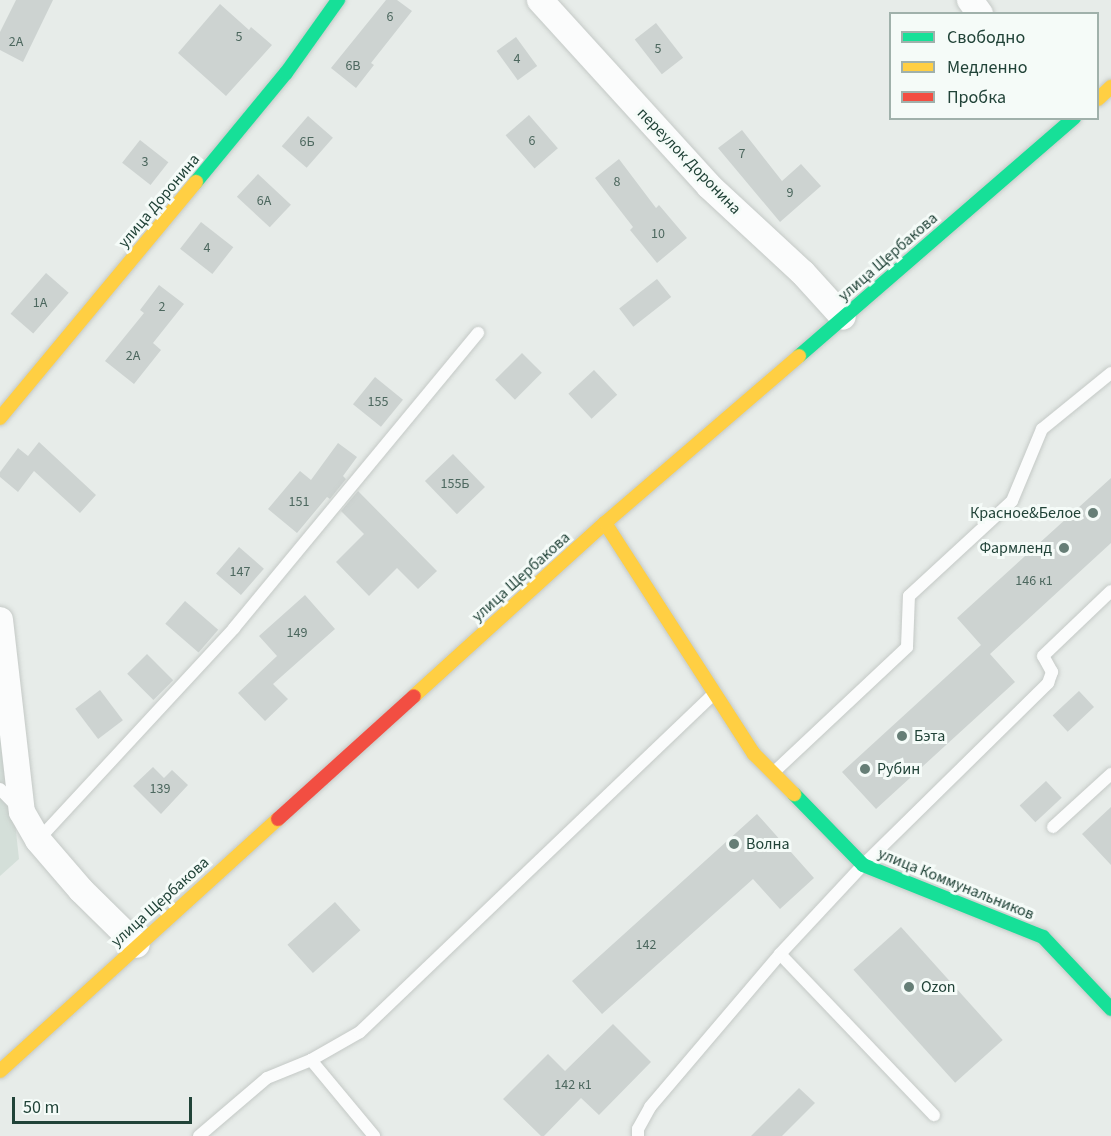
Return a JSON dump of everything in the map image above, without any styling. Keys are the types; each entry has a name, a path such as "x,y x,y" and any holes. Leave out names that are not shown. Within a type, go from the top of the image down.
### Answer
{"main road":[{"name":"улица Доронина","path":"0,418 286,73 338,0"},
{"path":"1099,98 1111,87"},
{"name":"улица Щербакова","path":"0,1071 605,523 1068,120"},
{"name":"улица Коммунальников","path":"605,523 754,754 862,865 1043,937 1111,1010"}],"street":[{"name":"переулок Доронина","path":"540,0 709,186 803,273 843,317"},
{"path":"0,620 7,799 38,840 81,890 137,945"}],"lane":[{"path":"38,840 234,628 478,333"},
{"path":"771,774 907,648 909,596 1012,501 1042,429 1111,373"},
{"path":"638,1136 638,1129 650,1107 780,954 862,865 1048,683 1052,672 1043,656 1111,591"},
{"path":"199,1136 267,1078 311,1060 360,1032 714,694"},
{"path":"1053,827 1111,774"},
{"path":"780,954 934,1115"},
{"path":"311,1060 374,1136"}],"shaded area":[{"path":"0,686 19,859 0,876"}],"building":[{"path":"16,0 53,0 23,62 0,50 0,32"},
{"path":"386,0 397,0 412,11 371,63 374,65 356,88 331,68"},
{"path":"220,4 249,30 251,27 272,45 226,96 178,53"},
{"path":"656,23 683,58 662,74 635,40"},
{"path":"516,37 537,66 518,80 497,51"},
{"path":"529,115 558,148 534,169 506,135"},
{"path":"308,116 333,138 307,168 282,146"},
{"path":"742,130 782,181 801,164 821,186 780,222 718,148"},
{"path":"140,140 168,162 151,185 122,163"},
{"path":"619,159 656,208 659,205 687,238 657,263 630,230 633,227 595,178"},
{"path":"258,174 291,205 270,227 237,197"},
{"path":"201,222 233,247 212,274 180,249"},
{"path":"46,273 69,293 33,333 11,314"},
{"path":"657,279 671,297 633,327 619,309"},
{"path":"159,285 184,304 153,343 161,350 134,384 105,361 144,313 140,310"},
{"path":"522,353 542,373 515,400 495,380"},
{"path":"594,370 617,395 592,419 568,394"},
{"path":"375,377 403,400 381,427 353,404"},
{"path":"39,442 96,495 80,513 34,471 18,492 0,477 0,472 18,448 28,456"},
{"path":"338,443 357,457 343,476 346,479 330,499 327,497 297,533 268,509 300,471 311,480"},
{"path":"453,454 485,487 457,514 425,481"},
{"path":"1111,478 1111,543 990,654 1015,682 876,809 842,772 981,645 957,618"},
{"path":"358,491 437,571 418,589 397,568 369,596 336,562 364,534 341,511"},
{"path":"239,547 264,569 241,595 216,573"},
{"path":"305,595 335,629 273,684 288,699 265,721 238,693 277,656 259,636"},
{"path":"185,601 218,630 199,653 165,624"},
{"path":"147,654 173,680 153,700 127,674"},
{"path":"100,690 123,720 98,739 75,709"},
{"path":"1079,691 1094,707 1068,732 1053,716"},
{"path":"153,767 164,778 172,770 188,785 161,814 133,786"},
{"path":"1046,781 1062,798 1035,822 1020,806"},
{"path":"1111,807 1111,865 1082,834"},
{"path":"757,814 814,878 780,909 753,879 602,1014 572,981"},
{"path":"335,902 360,930 313,973 287,945"},
{"path":"901,927 1003,1040 955,1083 853,970"},
{"path":"613,1024 651,1062 599,1115 581,1098 544,1136 541,1136 503,1099 548,1054 565,1071"},
{"path":"799,1088 815,1103 782,1136 751,1136"}],"traffic: fast":[{"path":"196,182 286,73 338,0"},
{"path":"799,356 1072,120"},
{"path":"794,794 863,865 1043,937 1111,1009"}],"traffic: slow":[{"path":"1099,98 1111,87"},
{"path":"0,418 196,182"},
{"path":"414,696 605,523 799,356"},
{"path":"605,523 754,754 794,794"},
{"path":"0,1071 278,819"}],"traffic: jam":[{"path":"278,819 414,696"}],"place":[{"name":"Красное&Белое","path":"1093,513"},
{"name":"Фармленд","path":"1064,548"},
{"name":"Бэта","path":"902,736"},
{"name":"Рубин","path":"865,769"},
{"name":"Волна","path":"734,844"},
{"name":"Ozon","path":"909,987"}]}
